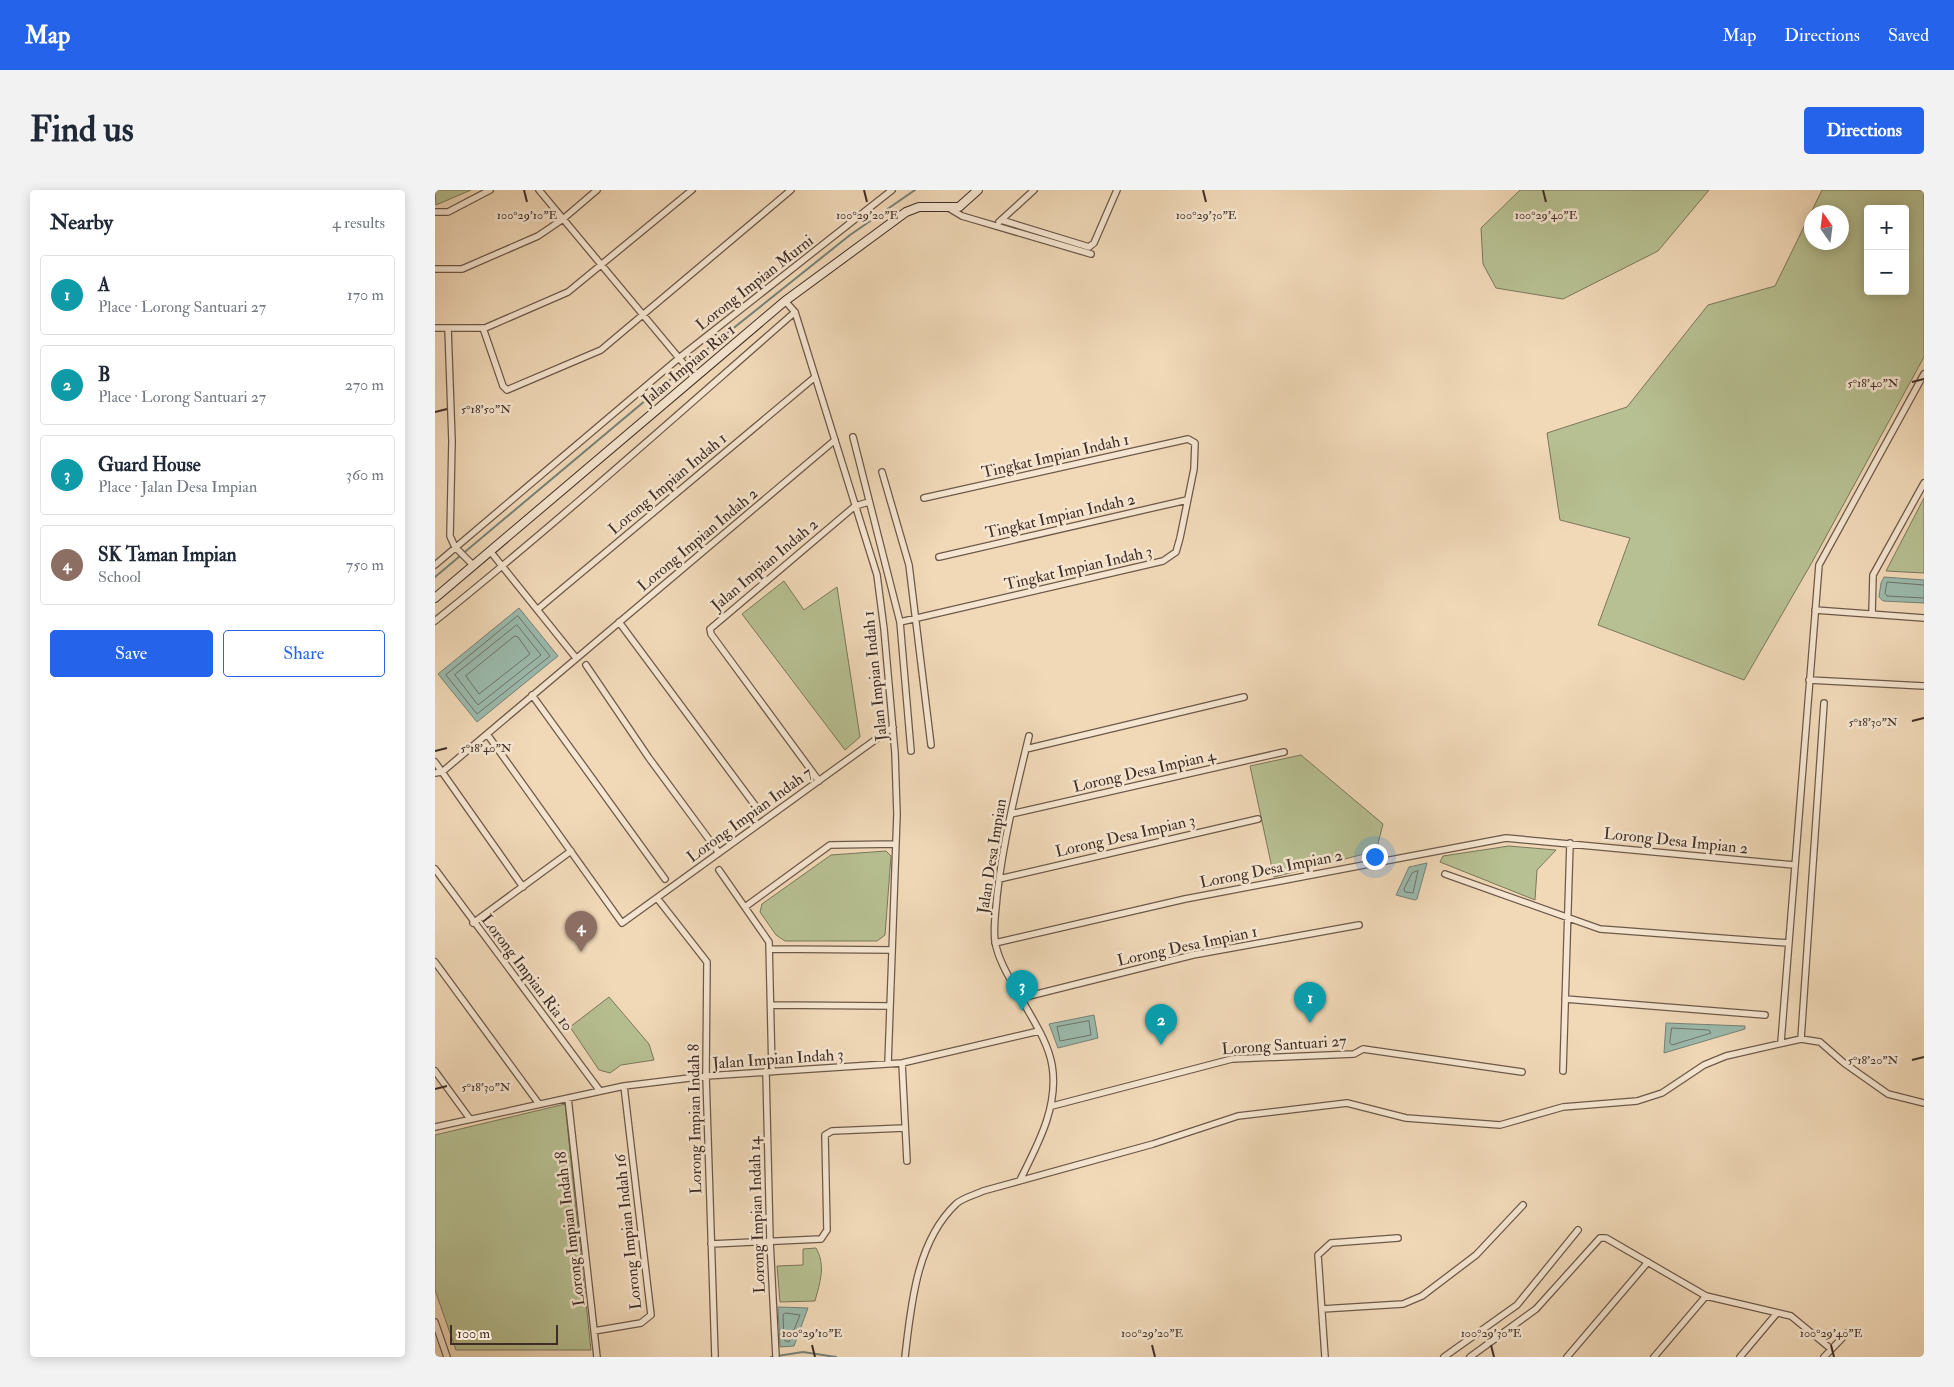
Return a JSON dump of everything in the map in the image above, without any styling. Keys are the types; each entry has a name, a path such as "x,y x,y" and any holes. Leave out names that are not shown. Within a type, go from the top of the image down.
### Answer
{"street":[{"path":"435,212 448,212 489,190"},
{"path":"539,190 691,373"},
{"path":"435,269 463,269 538,236 597,190"},
{"path":"435,328 483,328 569,292 692,190"},
{"path":"483,328 503,386 507,390 601,350 791,190"},
{"name":"Lorong Impian Murni","path":"435,564 681,360 892,190"},
{"name":"Jalan Impian Ria 1","path":"435,598 470,562 490,551 691,373 785,301 906,212 919,207 959,207 978,190"},
{"path":"996,226 1034,190"},
{"path":"1001,220 1089,247 1094,243 1117,190"},
{"path":"947,207 962,216 1091,254"},
{"name":"Jalan Impian Indah 1","path":"785,301 795,312 877,575 893,727 897,844 888,1064"},
{"name":"Jalan Impian Ria 1","path":"435,621 595,488 679,412 795,312"},
{"path":"448,328 452,441 451,536 455,547 470,562"},
{"path":"1781,1042 1819,565 1924,374"},
{"name":"Lorong Impian Indah 1","path":"538,609 815,377"},
{"name":"Jalan Impian Indah 1","path":"853,437 890,576 900,622 911,751"},
{"name":"Lorong Impian Indah 2","path":"442,772 835,440"},
{"name":"Tingkat Impian Indah 1","path":"924,498 1172,442 1192,440"},
{"name":"Tingkat Impian Indah 3","path":"900,622 1163,561 1176,552 1194,469 1195,443 1192,440"},
{"path":"882,472 909,565 917,618 931,745"},
{"path":"1871,614 1873,575 1924,483"},
{"name":"Tingkat Impian Indah 2","path":"939,557 1187,500"},
{"name":"Jalan Impian Indah 2","path":"819,781 711,634 710,628 855,506 869,502"},
{"path":"490,551 577,658"},
{"path":"1815,610 1924,618"},
{"path":"619,622 757,808"},
{"path":"586,664 649,758 719,853"},
{"path":"1809,680 1924,686"},
{"path":"532,696 665,879"},
{"path":"1026,749 1244,697"},
{"path":"1801,1039 1823,703"},
{"name":"Lorong Impian Indah 7","path":"571,851 622,923 893,727"},
{"path":"473,923 571,851 487,734"},
{"name":"Jalan Desa Impian","path":"1029,736 1011,814 999,879 994,924 995,943 1007,975 1039,1031 1052,1064 1052,1106"},
{"name":"Lorong Desa Impian 4","path":"1011,814 1284,752"},
{"path":"435,762 523,887"},
{"path":"435,774 442,772"},
{"name":"Lorong Desa Impian 3","path":"999,879 1258,819"},
{"name":"Lorong Desa Impian 2","path":"995,943 1185,899 1506,838 1794,865"},
{"path":"745,907 830,845 897,844"},
{"path":"1563,1071 1566,918 1570,844"},
{"name":"Lorong Impian Ria 10","path":"435,869 473,923 600,1091"},
{"path":"719,870 769,942 770,949 892,950"},
{"path":"1445,874 1599,929 1788,942"},
{"name":"Lorong Impian Indah 8","path":"657,898 707,962 706,1076 715,1357"},
{"name":"Lorong Desa Impian 1","path":"1021,998 1193,955 1359,925"},
{"name":"Lorong Impian Indah 14","path":"770,949 770,1242 776,1357"},
{"path":"435,962 539,1104"},
{"path":"1565,999 1765,1015"},
{"path":"771,1005 890,1006"},
{"name":"Jalan Impian Indah 3","path":"435,1127 624,1086 706,1076 902,1064 1039,1031"},
{"path":"905,1357 913,1291 920,1266 939,1223 957,1202 983,1191 1153,1144 1238,1116 1347,1104 1406,1118 1500,1126 1563,1107 1637,1101 1662,1093 1704,1065 1727,1056 1781,1042 1801,1039 1820,1042 1843,1063 1888,1094 1924,1103"},
{"name":"Lorong Santuari 27","path":"1052,1106 1232,1059 1354,1054 1363,1049 1522,1072"},
{"path":"902,1064 907,1162"},
{"path":"435,1071 470,1119"},
{"name":"Lorong Impian Indah 16","path":"594,1331 641,1323 651,1315 624,1086"},
{"name":"Lorong Impian Indah 18","path":"568,1098 597,1357"},
{"path":"1020,1180 1036,1148 1052,1106"},
{"path":"711,1244 821,1239 827,1230 825,1135 832,1131 905,1128"},
{"path":"1322,1310 1403,1304 1413,1301 1476,1255 1523,1205"},
{"path":"1444,1357 1517,1304 1579,1230"},
{"path":"1325,1357 1318,1255 1331,1243 1398,1238"},
{"path":"1470,1357 1536,1309 1600,1238 1606,1238 1706,1296 1791,1316 1831,1349"},
{"path":"1567,1357 1648,1262"},
{"path":"1654,1357 1706,1296"},
{"path":"1740,1357 1777,1313"},
{"path":"435,1322 447,1357"},
{"path":"1824,1357 1847,1333"}],"green space":[{"path":"435,190 471,190 436,205"},
{"path":"1520,190 1709,190 1658,251 1563,299 1496,288 1483,264 1481,228"},
{"path":"1822,190 1924,190 1924,357 1811,564 1744,680 1598,625 1630,538 1560,520 1547,433 1627,407 1708,305 1775,286 1804,226 1804,250 1849,250 1849,205 1814,205"},
{"path":"1924,498 1924,573 1886,571"},
{"path":"784,581 804,610 837,587 860,737 845,750 742,614"},
{"path":"1301,755 1383,824 1376,851 1274,877 1250,766"},
{"path":"1509,846 1556,850 1537,870 1535,900 1440,862 1443,856"},
{"path":"886,851 891,856 885,935 877,941 785,941 776,935 760,912 762,904 831,855"},
{"path":"609,997 649,1044 654,1060 621,1065 610,1073 599,1070 570,1027"},
{"path":"565,1104 591,1350 456,1350 435,1290 435,1135"},
{"path":"816,1248 821,1261 821,1268 815,1301 780,1302 777,1266 803,1265 803,1249"}],"water":[{"path":"1884,577 1924,580 1924,603 1883,601 1879,597"},
{"path":"519,608 558,656 477,722 438,674"},
{"path":"1427,863 1417,899 1396,895 1409,867"},
{"path":"1094,1015 1098,1038 1058,1048 1049,1024"},
{"path":"1666,1023 1745,1026 1745,1029 1664,1053"},
{"path":"778,1307 808,1308 794,1346 780,1347"}],"waterway":[{"path":"435,577 696,358 850,235 915,190"},
{"path":"771,1357 803,1352 836,1357"}],"place":[{"name":"SK Taman Impian","path":"581,952"},
{"name":"Guard House","path":"1022,1011"},
{"name":"A","path":"1310,1023"},
{"name":"B","path":"1161,1045"}]}
